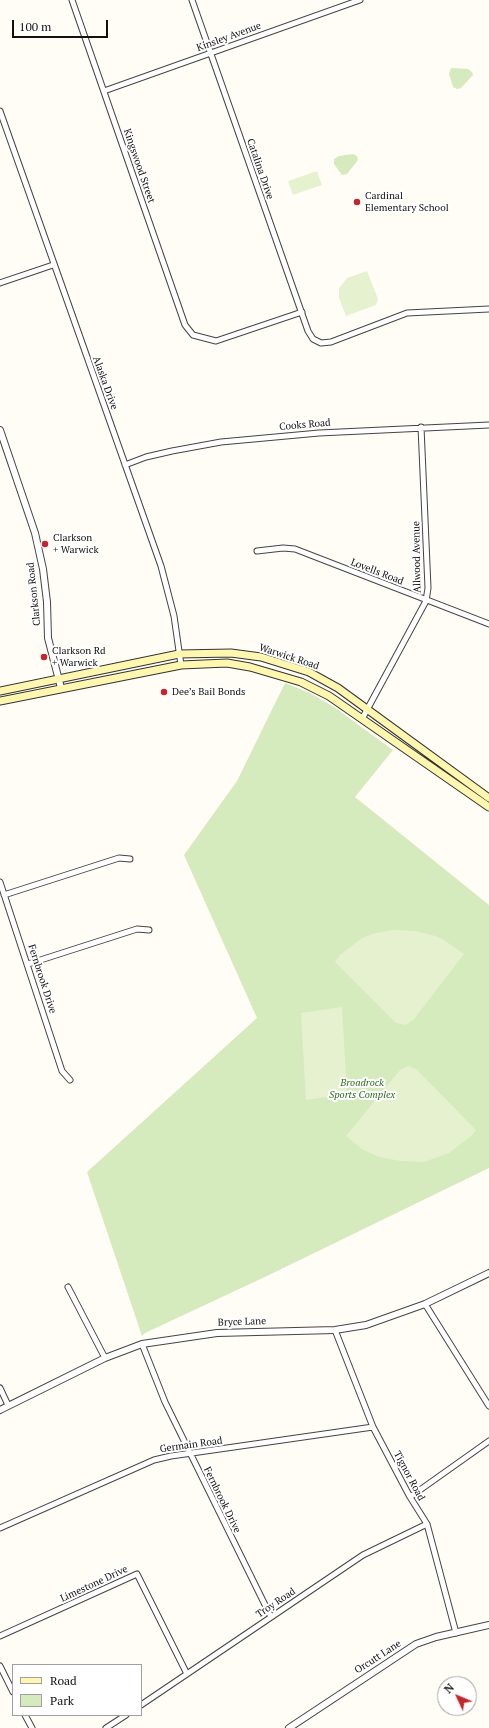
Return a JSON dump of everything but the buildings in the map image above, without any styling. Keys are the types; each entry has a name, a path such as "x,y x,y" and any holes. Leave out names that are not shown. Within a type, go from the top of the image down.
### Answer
{"main road":[{"name":"Warwick Road","path":"0,691 179,654 231,653 261,657 309,672 338,688 489,798"},
{"name":"Warwick Road","path":"0,701 181,665 227,664 270,672 301,682 315,689 362,719 489,807"}],"street":[{"name":"Kingswood Street","path":"72,0 185,325 193,335 216,341 302,312"},
{"name":"Catalina Drive","path":"192,0 308,331 316,342 331,342 407,313 489,309"},
{"name":"Kinsley Avenue","path":"104,91 360,0"},
{"name":"Alaska Drive","path":"0,111 53,265 161,566 174,616 181,665"},
{"path":"0,283 53,265"},
{"name":"Cooks Road","path":"125,465 152,456 221,442 319,433 489,425"},
{"name":"Allwood Avenue","path":"362,719 426,601 428,588 421,427"},
{"name":"Clarkson Road","path":"0,430 35,533 43,569 47,602 48,638 61,688"},
{"name":"Lovells Road","path":"257,551 283,548 295,549 426,601 489,624"},
{"path":"4,895 119,858 130,859"},
{"name":"Fernbrook Drive","path":"0,882 62,1071 70,1080"},
{"path":"28,964 137,929 149,930"},
{"name":"Bryce Lane","path":"0,1410 104,1358 142,1344 218,1333 335,1330 366,1325 426,1304 489,1273"},
{"path":"68,1287 104,1358"},
{"path":"426,1304 489,1406"},
{"name":"Tignor Road","path":"335,1330 374,1427 410,1496 427,1524 456,1634"},
{"name":"Fernbrook Drive","path":"142,1344 165,1402 271,1617"},
{"path":"0,1388 8,1405"},
{"name":"Germain Road","path":"0,1528 154,1460 171,1456 374,1427"},
{"path":"410,1496 489,1441"},
{"name":"Troy Road","path":"142,1704 363,1555 427,1524"},
{"name":"Limestone Drive","path":"0,1636 137,1574 187,1674"},
{"name":"Orcutt Lane","path":"289,1728 416,1644 489,1625"},
{"path":"0,1666 12,1690"},
{"path":"26,1716 32,1728"},
{"path":"106,1728 124,1716"}],"green space":[{"path":"451,68 468,69 473,75 461,88 457,89 453,87 449,74"},
{"path":"353,154 357,156 358,160 347,174 342,175 334,164 334,159 339,156"},
{"path":"317,171 322,185 293,195 288,181"},
{"path":"367,271 378,299 376,305 346,316 339,298 339,288 347,278"},
{"name":"Broadrock Sports Complex","path":"285,683 310,693 334,707 393,750 355,797 489,905 489,1168 269,1275 145,1333 142,1336 87,1172 257,1018 184,855 237,781"},
{"path":"393,930 415,931 435,936 444,940 464,954 414,1019 406,1025 396,1023 335,962 340,955 362,938 376,933"},
{"path":"342,1007 347,1094 306,1100 301,1013"},
{"path":"409,1066 416,1069 476,1130 471,1136 449,1153 424,1162 401,1161 379,1157 362,1149 346,1136 400,1070"}],"place":[{"name":"Cardinal Elementary School","path":"357,202"},
{"name":"Clarkson + Warwick","path":"45,544"},
{"name":"Clarkson Rd + Warwick","path":"44,657"},
{"name":"Dee’s Bail Bonds","path":"164,692"}]}
